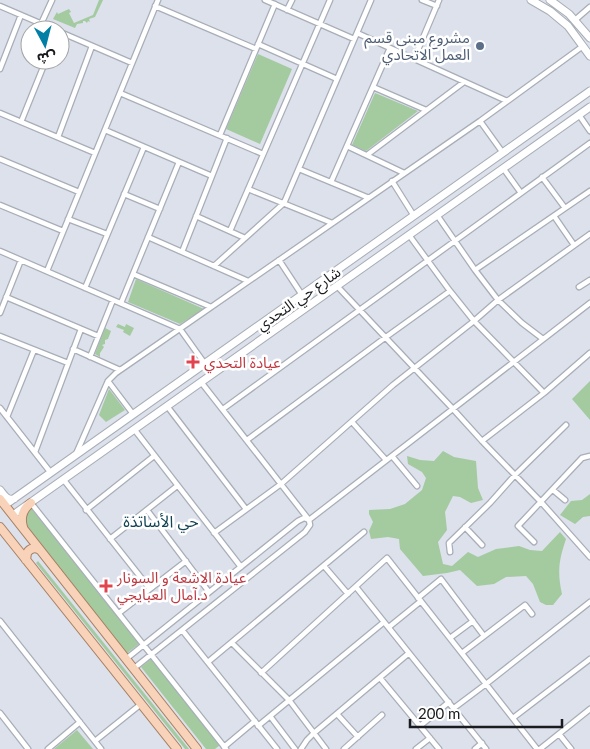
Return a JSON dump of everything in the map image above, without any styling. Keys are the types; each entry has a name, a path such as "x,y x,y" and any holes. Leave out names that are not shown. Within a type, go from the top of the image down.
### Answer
{"main road":[{"path":"531,0 550,11 568,26 590,56"},
{"path":"554,1 590,38"},
{"name":"شارع حي التحدي","path":"2,504 15,499 590,91"},
{"name":"شارع حي التحدي","path":"13,515 590,107"},
{"path":"258,327 256,335 264,338"},
{"path":"235,342 241,342 244,345 243,352"},
{"path":"184,379 181,384 184,388 187,390 192,388"},
{"path":"169,390 174,389 177,391 177,399"},
{"path":"48,474 44,479 44,484 48,487 54,486"},
{"path":"0,490 8,499 15,499"},
{"path":"25,531 22,524 22,516 31,502"},
{"path":"2,504 13,515 198,749"},
{"path":"13,515 0,525 177,749"},
{"path":"26,560 28,551 33,548 40,550"}],"street":[{"path":"43,20 52,0"},
{"path":"47,271 158,0"},
{"path":"265,0 354,40"},
{"path":"287,10 292,0"},
{"path":"230,231 330,0"},
{"path":"214,266 284,203 371,0"},
{"path":"422,0 437,6"},
{"path":"414,59 439,0"},
{"path":"220,135 275,4"},
{"path":"0,6 32,20"},
{"path":"155,6 256,50"},
{"path":"574,20 590,7"},
{"path":"0,69 21,15"},
{"path":"357,33 507,101"},
{"path":"70,36 132,62"},
{"path":"258,44 338,79"},
{"path":"58,138 92,46"},
{"path":"75,456 111,377 583,46"},
{"path":"331,182 390,48"},
{"path":"21,122 42,70"},
{"path":"367,155 464,82"},
{"path":"373,87 426,110"},
{"path":"120,93 264,154"},
{"path":"0,113 95,153"},
{"path":"579,115 590,131"},
{"path":"480,120 503,153"},
{"path":"105,130 212,176"},
{"path":"182,252 227,138"},
{"path":"222,409 590,143"},
{"path":"347,146 404,173"},
{"path":"84,288 144,147"},
{"path":"0,159 79,192"},
{"path":"121,303 179,162"},
{"path":"299,168 368,198"},
{"path":"503,168 521,193"},
{"path":"542,177 565,208"},
{"path":"392,181 414,216"},
{"path":"248,189 332,223"},
{"path":"475,270 590,191"},
{"path":"124,194 160,209"},
{"path":"0,205 63,232"},
{"path":"437,215 498,300 543,339"},
{"path":"196,216 245,238"},
{"path":"554,216 574,245"},
{"path":"68,219 107,234"},
{"path":"214,533 281,484 393,386 498,300 590,234"},
{"path":"409,235 474,321 544,393"},
{"path":"148,237 248,281"},
{"path":"0,251 180,328 205,364"},
{"path":"0,313 21,260"},
{"path":"279,260 302,295"},
{"path":"133,274 210,307"},
{"path":"579,287 590,280"},
{"path":"337,286 515,474 590,557"},
{"path":"247,440 450,291"},
{"path":"6,297 98,336"},
{"path":"90,357 113,300"},
{"path":"309,520 590,303"},
{"path":"35,452 81,329"},
{"path":"0,336 68,363"},
{"path":"73,349 120,370"},
{"path":"7,417 34,350"},
{"path":"482,441 544,393 590,353"},
{"path":"108,381 134,414"},
{"path":"134,668 305,532 310,525 309,520 201,382"},
{"path":"167,406 246,509"},
{"path":"0,408 35,452 48,474"},
{"path":"352,422 386,460"},
{"path":"450,552 449,543 490,503 515,474 566,425"},
{"path":"134,429 241,567"},
{"path":"86,510 154,456"},
{"path":"392,456 417,486"},
{"path":"534,542 518,526 582,458 590,456"},
{"path":"64,479 86,510 150,589"},
{"path":"110,540 177,486"},
{"path":"553,490 565,500"},
{"path":"31,502 225,748 256,723 270,716 384,622"},
{"path":"146,510 209,592"},
{"path":"126,659 301,519 309,520"},
{"path":"465,527 482,545"},
{"path":"208,662 364,532"},
{"path":"261,673 387,558 538,749 589,711"},
{"path":"119,613 186,561"},
{"path":"324,566 348,594"},
{"path":"388,628 441,580 484,636"},
{"path":"356,587 486,749"},
{"path":"454,708 590,602"},
{"path":"462,653 526,605 532,614"},
{"path":"0,620 101,749"},
{"path":"450,638 473,621"},
{"path":"182,630 277,749"},
{"path":"232,643 289,700 326,749"},
{"path":"301,749 314,733 409,653"},
{"path":"513,718 590,659"},
{"path":"380,678 439,749"},
{"path":"420,726 449,702"},
{"path":"95,741 141,704"},
{"path":"0,713 28,749"},
{"path":"337,714 358,737"},
{"path":"344,749 382,715"},
{"path":"270,716 295,749"},
{"path":"48,749 80,722"},
{"path":"558,734 571,749"},
{"path":"416,749 430,738"},
{"path":"350,743 355,749"},
{"path":"475,749 482,743"}],"green space":[{"path":"99,0 103,0 95,17 89,19 90,22 83,21 83,23 77,24 75,28 70,26 70,20 53,19 57,12 58,14 69,9 74,23 93,15"},
{"path":"258,54 292,69 260,144 226,129"},
{"path":"375,93 418,111 366,151 352,145"},
{"path":"136,279 204,309 180,324 128,302"},
{"path":"118,324 125,327 126,324 134,328 130,336 123,332 124,330 116,327"},
{"path":"105,328 111,331 108,339 105,340 105,344 102,345 104,347 100,357 95,354"},
{"path":"590,381 590,420 572,399"},
{"path":"109,389 125,410 106,422 99,415"},
{"path":"443,451 454,457 476,461 478,488 483,500 471,503 460,497 453,496 445,512 447,530 438,542 443,564 452,566 468,552 478,557 496,549 519,546 530,550 542,551 560,532 566,539 560,566 562,594 553,605 546,605 540,602 533,584 526,576 506,577 494,584 477,586 460,570 423,576 400,549 399,539 388,537 371,539 369,531 373,522 369,510 390,509 405,504 422,490 426,478 422,472 408,464 407,456 420,460 434,461"},
{"path":"590,494 590,516 583,517 575,524 560,515 571,501 582,500"},
{"path":"31,508 139,644 126,654 27,527 26,518"},
{"path":"38,561 189,749 185,749 36,563"},
{"path":"151,659 220,745 215,749 206,749 141,667"},
{"path":"77,730 93,749 54,749"}],"place":[{"name":"مشروع مبنى قسم العمل الاتحادي","path":"480,46"},
{"name":"عيادة التحدي","path":"193,362"},
{"name":"عيادة الاشعة و السونار د.آمال العبايجي","path":"106,586"}],"district":[{"name":"حي الأساتذة","path":"161,520"}]}
